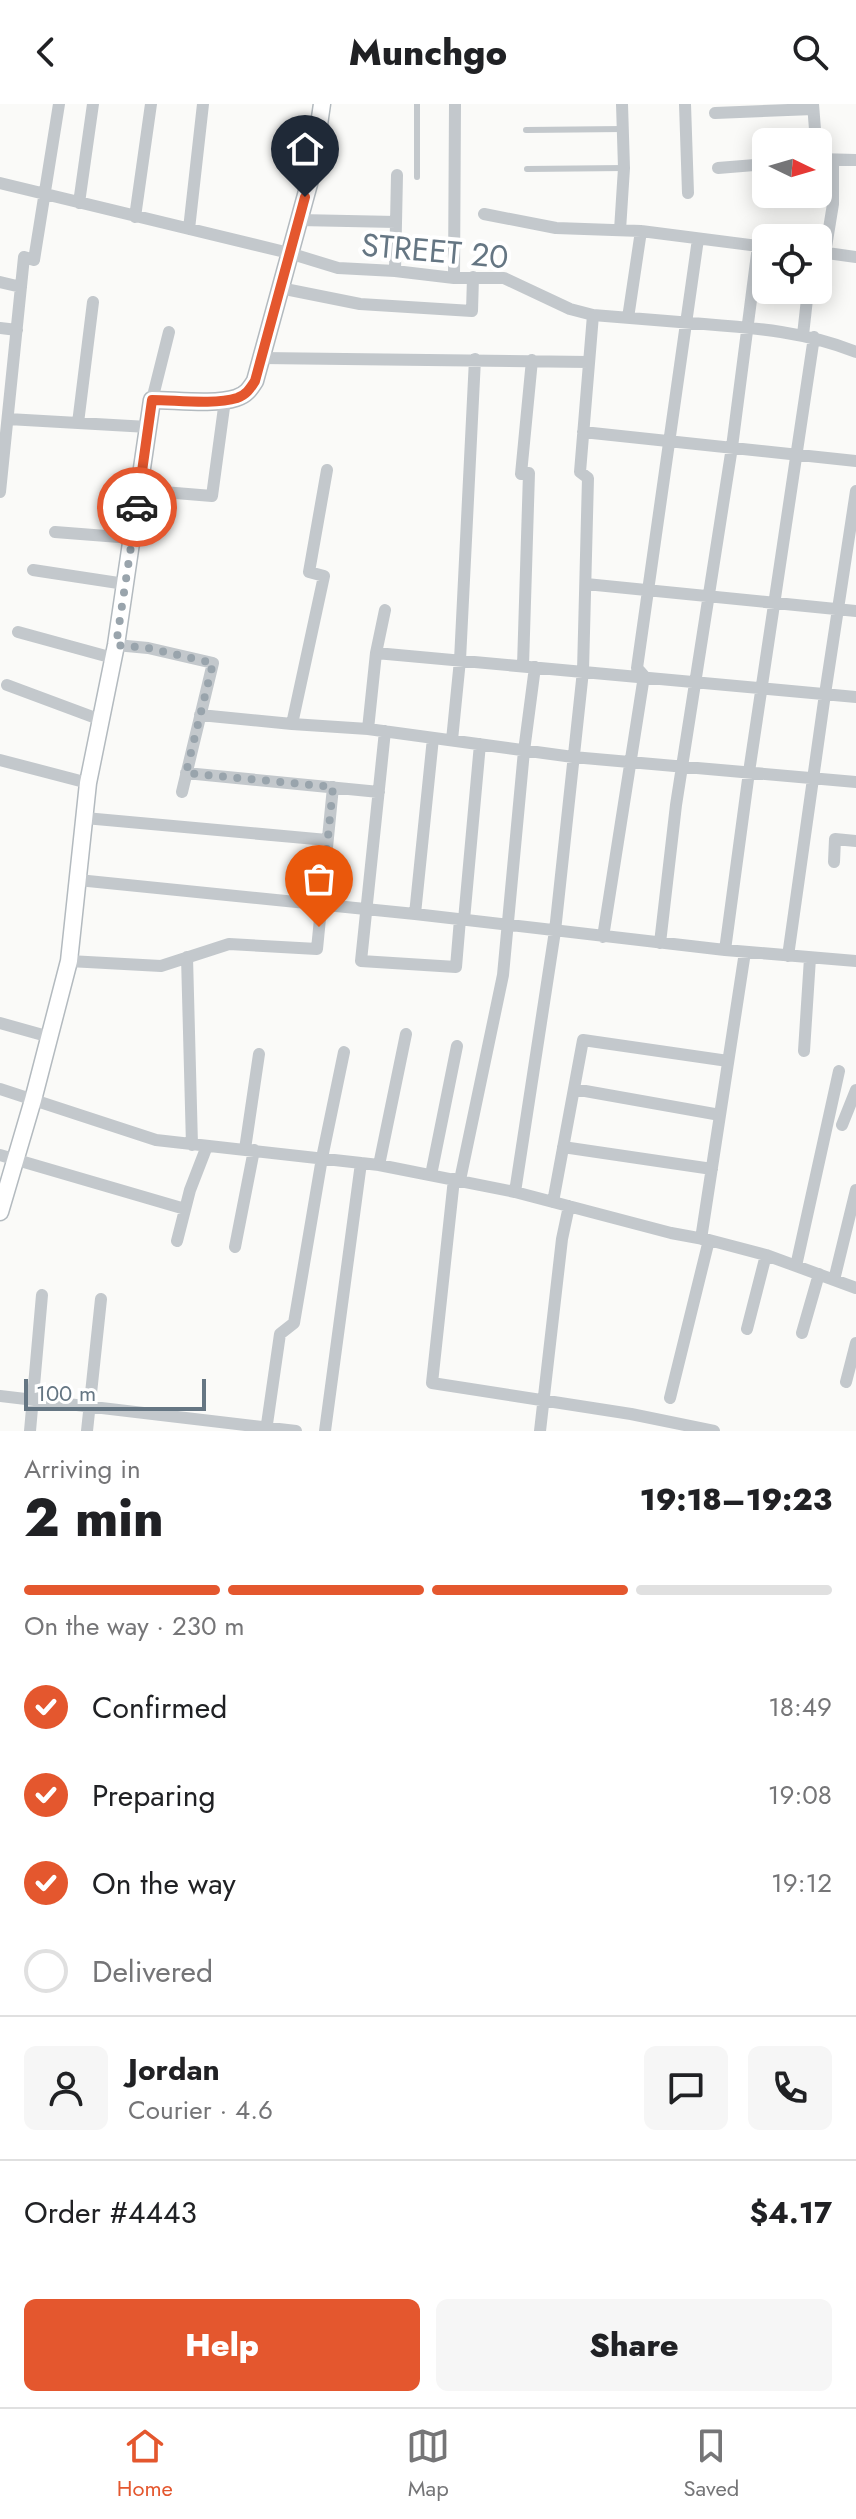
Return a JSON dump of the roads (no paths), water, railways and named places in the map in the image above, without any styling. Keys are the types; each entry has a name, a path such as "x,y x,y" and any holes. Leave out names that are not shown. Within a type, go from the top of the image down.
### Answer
{"street":[{"path":"0,492 24,257 34,260 59,104"},
{"path":"79,203 93,104"},
{"path":"135,217 151,104"},
{"path":"189,229 203,104"},
{"path":"152,400 239,398 248,392 255,381 312,173 322,104"},
{"path":"454,278 455,104"},
{"path":"620,230 624,168 622,104"},
{"path":"685,104 688,193"},
{"path":"715,113 813,106 815,128"},
{"path":"828,224 833,204 833,160 856,160"},
{"path":"718,168 752,165"},
{"path":"395,271 397,175"},
{"name":"STREET 20","path":"0,183 289,253 338,268 454,278 504,278 570,309 593,315 747,327 808,336 856,352"},
{"path":"484,214 556,228 641,231 752,245"},
{"path":"299,220 396,222"},
{"path":"628,318 641,231"},
{"path":"603,937 644,676 637,668 698,239"},
{"path":"832,253 856,257"},
{"path":"280,288 360,304 472,311 473,277"},
{"path":"0,282 21,287"},
{"path":"660,943 676,805 752,300"},
{"path":"78,423 93,302"},
{"path":"725,950 796,454 808,336 808,304"},
{"path":"515,1192 555,931 583,671 588,478 580,472 593,315"},
{"path":"0,328 17,330"},
{"path":"0,1212 8,1157 33,1100 69,961 88,783 115,651 152,400 169,332"},
{"path":"262,358 589,362"},
{"path":"452,740 460,660 475,359"},
{"path":"532,360 521,474 529,473 529,666 508,925 503,975 457,1180 432,1383 631,1414 714,1431"},
{"path":"139,490 212,496 225,400"},
{"path":"8,419 148,427"},
{"path":"583,432 856,461"},
{"path":"292,724 324,576 309,572 327,470"},
{"path":"788,956 856,491"},
{"path":"55,532 132,538"},
{"path":"33,570 125,584"},
{"path":"586,584 856,611"},
{"path":"368,729 376,653 385,610"},
{"path":"18,632 115,651 148,648 213,663 182,792"},
{"path":"376,653 856,697"},
{"path":"7,685 101,720"},
{"path":"200,715 368,729 631,763 856,782"},
{"path":"385,731 361,961 456,967 480,744"},
{"path":"415,914 433,738"},
{"path":"0,760 88,783"},
{"path":"186,773 379,792"},
{"path":"69,961 161,966 229,944 317,949 333,787"},
{"path":"85,818 327,840"},
{"path":"834,862 835,839 856,841"},
{"path":"78,880 415,914 725,950 856,961"},
{"path":"670,1398 705,1240 712,1169 745,952"},
{"path":"187,957 192,1145"},
{"path":"804,1051 810,958"},
{"path":"0,1023 50,1037"},
{"path":"379,1165 406,1034"},
{"path":"553,1202 583,1040 728,1061"},
{"path":"431,1175 457,1046"},
{"path":"266,1429 280,1334 294,1323 322,1158 344,1052"},
{"path":"235,1247 250,1149 259,1054"},
{"path":"796,1266 839,1071"},
{"path":"0,1089 156,1140 379,1165 515,1192 766,1255 856,1288"},
{"path":"574,1089 720,1115"},
{"path":"842,1125 856,1090"},
{"path":"177,1241 207,1146"},
{"path":"563,1147 712,1169"},
{"path":"8,1157 185,1209"},
{"path":"325,1431 361,1163"},
{"path":"834,1280 856,1190"},
{"path":"540,1431 562,1239 569,1206"},
{"path":"747,1329 766,1255"},
{"path":"802,1333 819,1274"},
{"path":"30,1431 42,1295"},
{"path":"87,1431 101,1299"},
{"path":"846,1382 856,1343"},
{"path":"0,1396 296,1431"}],"lane":[{"path":"417,104 417,177"},
{"path":"526,130 623,129"},
{"path":"527,169 624,168"}]}
